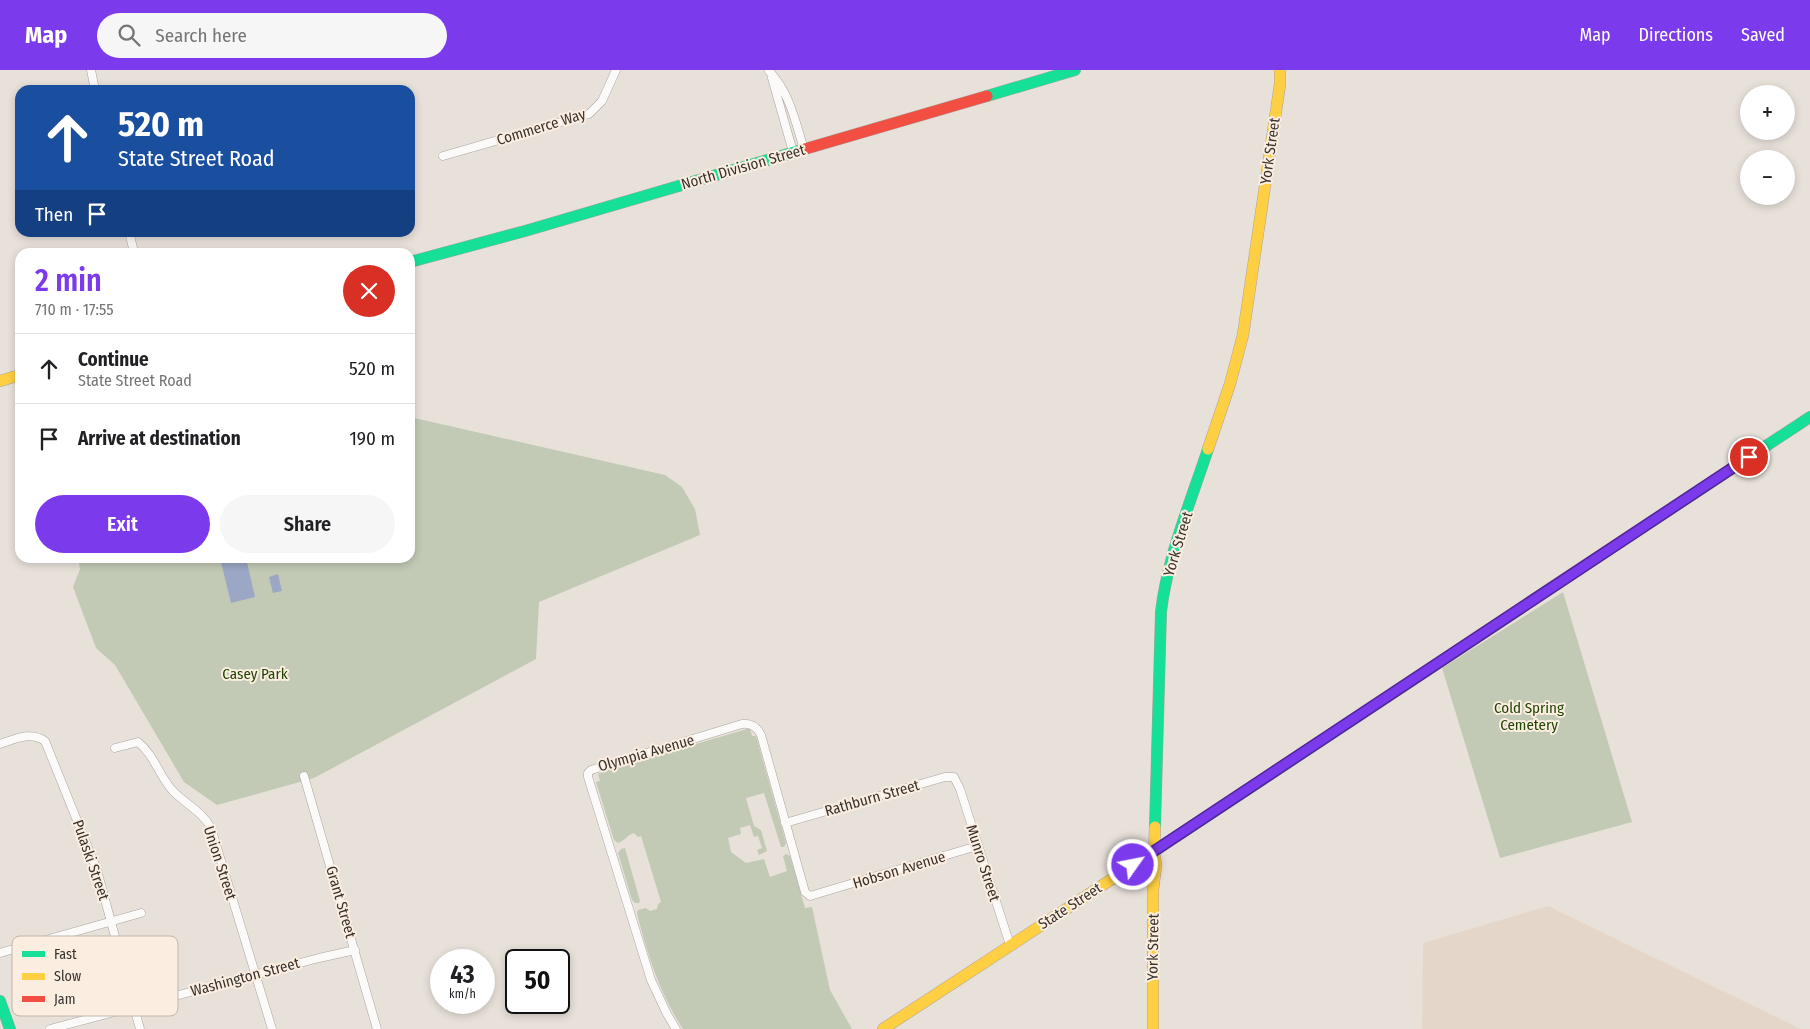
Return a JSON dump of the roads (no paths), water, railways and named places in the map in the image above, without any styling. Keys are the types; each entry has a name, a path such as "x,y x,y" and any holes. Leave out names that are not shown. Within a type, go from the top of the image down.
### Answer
{"street":[{"path":"91,70 94,85"},
{"name":"Commerce Way","path":"443,156 589,114 602,101 616,70"},
{"name":"North Division Street","path":"415,261 525,231 1075,70"},
{"name":"York Street","path":"1153,1029 1154,890 1156,866 1154,852 1163,593 1171,562 1230,384 1243,335 1280,84 1280,70"},
{"path":"768,71 780,84 788,98 798,151"},
{"path":"0,381 15,376"},
{"name":"State Street","path":"883,1029 1154,852 1810,417"},
{"name":"Olympia Avenue","path":"676,1029 651,980 588,773 591,770 738,725 748,724 757,729 761,736 805,892 810,896 820,894"},
{"name":"Pulaski Street","path":"0,744 30,735 45,741 98,870 115,936"},
{"name":"Union Street","path":"115,748 138,742 147,751 172,789 202,814 211,828 272,1029"},
{"name":"Grant Street","path":"304,776 377,1029"},
{"name":"Rathburn Street","path":"785,823 945,777 954,777 958,781"},
{"name":"Munro Street","path":"958,781 1010,946"},
{"name":"Hobson Avenue","path":"820,894 978,846"},
{"path":"59,936 141,913"},
{"name":"Washington Street","path":"178,995 355,950"},
{"path":"0,1001 10,1029"},
{"name":"Washington Street","path":"50,1029 97,1016"},
{"name":"Pulaski Street","path":"137,1016 140,1029"}],"water":[{"path":"221,563 247,563 255,597 231,603"},
{"path":"278,574 282,591 273,593 269,577"}],"park label":[{"name":"Casey Park","path":"255,674"},
{"name":"Cold Spring Cemetery","path":"1529,716"}]}
